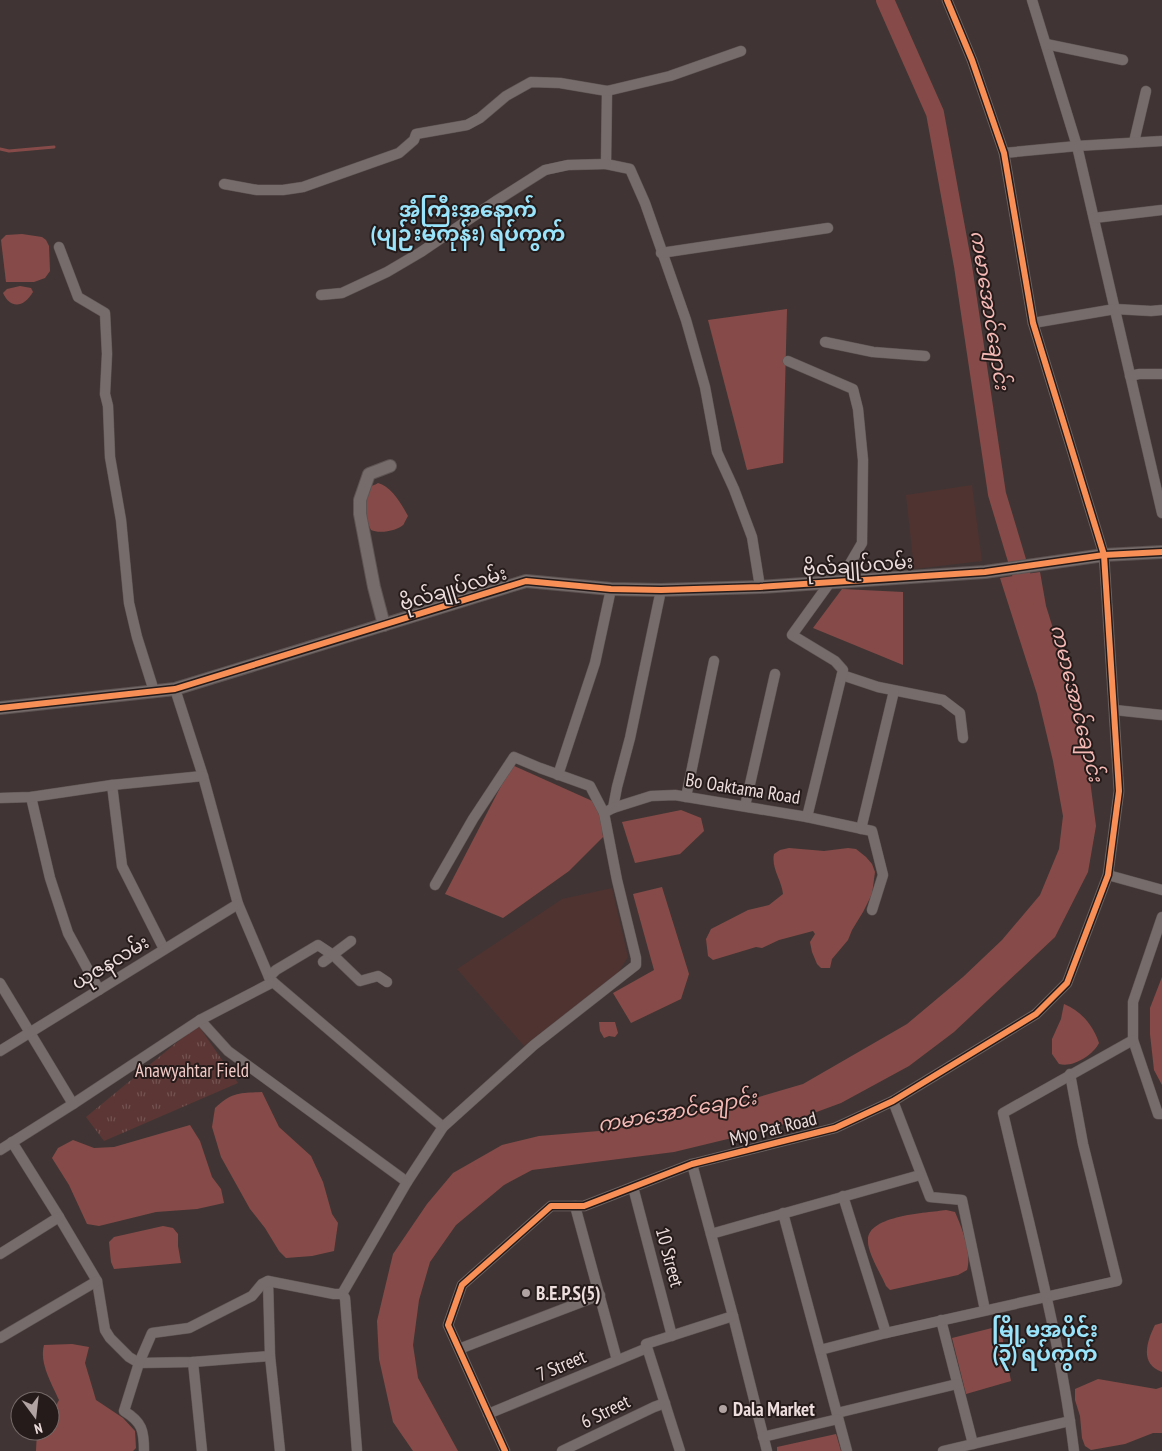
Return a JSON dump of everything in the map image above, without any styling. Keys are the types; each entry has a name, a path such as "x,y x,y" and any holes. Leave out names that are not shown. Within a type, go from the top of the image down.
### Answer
{"street":[{"name":"Myo Pat Road","path":"505,1451 448,1325 462,1285 551,1206 584,1206 692,1164 835,1128 893,1101 1036,1014 1067,983 1108,875 1119,791 1104,555 1033,323 1004,153 972,60 946,0"},
{"path":"1032,0 1077,146 1162,512"},
{"path":"1046,44 1123,60"},
{"path":"224,184 266,190 302,187 399,153 414,140 416,134 467,126 480,118 506,96 531,82 560,83 607,91 670,76 741,51"},
{"path":"606,164 607,91"},
{"path":"1134,142 1146,91"},
{"path":"1004,153 1162,141"},
{"path":"320,295 342,293 387,272 421,252 496,201 546,170 568,165 606,164 630,169 645,203 694,348 717,452 734,489 752,537 760,587"},
{"path":"1094,218 1162,210"},
{"path":"662,253 828,228"},
{"path":"59,247 78,297 105,313 107,354 105,394 108,406 110,457 121,520 129,603 137,637 154,691"},
{"path":"1033,323 1116,310 1162,310"},
{"path":"825,342 873,352 925,356"},
{"path":"788,362 853,389 862,460 862,543 838,581 792,635 835,661 843,670 842,675 878,688 935,698 949,704 960,714 963,738"},
{"path":"1130,376 1162,374"},
{"path":"384,625 374,587 362,524 360,500 370,474 390,466"},
{"name":"ဗိုလ်ချုပ်လမ်း","path":"0,708 175,689 526,581 612,589 661,590 760,587 985,572 1104,555 1162,552"},
{"path":"558,775 595,664 612,589"},
{"path":"342,1294 407,1182 443,1127 534,1045 636,965 636,958 617,880 609,811 630,738 661,590"},
{"path":"686,797 714,661"},
{"path":"745,806 775,674"},
{"name":"Bo Oaktama Road","path":"609,811 651,796 675,794 807,817 842,675"},
{"path":"175,689 238,904 271,979 443,1127"},
{"path":"861,829 894,691"},
{"path":"1114,710 1162,714"},
{"path":"435,885 473,819 514,757 590,786 609,811"},
{"path":"0,798 30,797 112,785 202,776"},
{"path":"112,785 122,866 164,950"},
{"path":"30,797 50,878 68,933 99,990"},
{"path":"807,817 872,831 883,875 872,910"},
{"path":"1108,875 1162,890"},
{"name":"ယုဇနလမ်း","path":"0,1050 238,904"},
{"path":"1160,1114 1133,1040 1133,1002 1162,917"},
{"path":"323,962 350,941"},
{"path":"0,1150 200,1020 271,979 276,970 316,945 320,945 333,955 360,981 378,976 387,982"},
{"path":"0,983 73,1104"},
{"path":"200,1020 228,1051 407,1182"},
{"path":"1074,1451 1046,1297 1003,1113 1133,1040"},
{"path":"820,1350 941,1320 1117,1281 1083,1144 1070,1074"},
{"path":"893,1101 930,1197 962,1200 985,1310"},
{"path":"12,1142 97,1281 105,1330 123,1351 138,1363 193,1362 270,1356"},
{"path":"692,1164 767,1451"},
{"path":"711,1234 920,1174"},
{"name":"10 Street","path":"633,1187 672,1336"},
{"path":"843,1196 886,1333"},
{"path":"575,1206 617,1360"},
{"path":"783,1213 846,1451"},
{"path":"0,1254 59,1216"},
{"path":"0,1338 97,1281"},
{"path":"144,1451 143,1431 136,1418 124,1411 138,1363 152,1333 189,1328 252,1296 262,1284 268,1281 342,1294"},
{"path":"268,1281 270,1356 280,1451"},
{"path":"342,1294 346,1300 357,1451"},
{"path":"459,1349 600,1295"},
{"path":"672,1336 733,1316"},
{"path":"941,1320 973,1444"},
{"name":"7 Street","path":"488,1414 647,1348 646,1344 672,1336"},
{"path":"647,1348 680,1451"},
{"path":"193,1362 202,1451"},
{"path":"763,1437 957,1384"},
{"name":"6 Street","path":"562,1451 665,1403"},
{"path":"943,1451 1070,1421"}],"shaded area":[{"path":"22,234 42,237 46,240 49,246 50,271 45,278 34,282 6,282 1,240 6,235"},
{"path":"20,286 31,288 33,292 26,301 14,304 3,293 7,289"},
{"path":"787,309 783,463 747,470 708,320"},
{"path":"378,483 392,492 408,516 404,524 388,531 379,532 371,530 366,515 365,502 367,491"},
{"path":"972,485 982,561 914,569 906,495"},
{"path":"1040,572 1046,606 1076,702 1089,773 1096,826 1088,872 1055,937 954,1032 909,1066 841,1103 773,1128 674,1152 532,1170 504,1185 456,1225 430,1262 419,1300 413,1345 418,1378 458,1451 413,1451 393,1422 379,1359 377,1321 393,1254 427,1204 453,1173 502,1145 539,1136 599,1131 659,1122 718,1109 803,1084 907,1024 963,977 1002,940 1040,895 1059,849 1063,816 1053,761 1037,694 1000,578"},
{"path":"842,589 903,592 903,665 813,628"},
{"path":"512,765 599,804 603,837 569,871 503,918 445,894"},
{"path":"681,810 701,818 704,831 680,854 635,863 622,822"},
{"path":"789,848 824,851 856,849 872,864 875,872 872,894 848,940 832,959 830,968 821,968 817,964 810,942 815,934 813,931 779,940 762,948 756,947 713,960 708,956 706,939 711,929 748,910 769,905 783,894 773,859 774,854"},
{"path":"662,887 689,974 681,999 631,1023 613,993 654,970 633,894"},
{"path":"612,888 628,957 618,973 524,1046 457,969 562,899"},
{"path":"1162,977 1162,1085 1154,1070 1150,1034 1150,1008"},
{"path":"1064,1004 1086,1019 1099,1043 1082,1060 1064,1065 1059,1064 1052,1054 1052,1039 1061,1019"},
{"path":"599,1022 615,1022 618,1033 615,1037 609,1036 604,1038 600,1031"},
{"path":"262,1092 279,1127 311,1156 323,1182 332,1214 338,1223 334,1251 312,1256 286,1258 250,1209 221,1157 212,1127 215,1108 226,1099 237,1094"},
{"path":"190,1125 200,1141 212,1177 221,1189 224,1203 197,1209 156,1212 99,1226 87,1224 69,1185 52,1158 58,1148 73,1140 94,1148 114,1147"},
{"path":"946,1210 955,1212 961,1226 966,1241 967,1270 958,1275 890,1290 886,1286 868,1245 871,1232 878,1225 888,1220 913,1214"},
{"path":"163,1226 173,1228 178,1234 181,1263 114,1269 111,1262 109,1242 114,1237"},
{"path":"1162,1323 1162,1372 1150,1364 1147,1352 1149,1338 1155,1325"},
{"path":"1000,1326 1011,1381 966,1394 952,1338"},
{"path":"72,1344 89,1347 85,1363 96,1400 123,1418 135,1431 136,1448 133,1451 36,1451 36,1441 60,1441 60,1391 55,1391 45,1366 43,1359 44,1345"},
{"path":"1098,1379 1156,1389 1162,1387 1162,1433 1153,1433 1125,1444 1091,1450 1085,1446 1075,1400 1075,1389"},
{"path":"836,1434 841,1451 777,1451 777,1447"}],"green space":[{"name":"Anawyahtar Field","path":"198,1025 238,1083 104,1141 86,1117"}],"waterway":[{"name":"ကမာအောင်ချောင်း","path":"885,0 935,113 963,266 997,494 1028,597"},
{"path":"0,149 9,151 54,147"}],"cycle path":[{"path":"505,1451 448,1325 462,1285 551,1206 584,1206 692,1164 835,1128 893,1101 1036,1014 1067,983 1108,875 1119,791 1104,555 1033,323 1004,153 972,60 947,0"},
{"path":"0,708 175,689 526,581 611,589 661,590 760,587 985,572 1104,555 1162,552"}],"place":[{"name":"B.E.P.S(5)","path":"526,1293"},
{"name":"Dala Market","path":"723,1409"}],"district":[{"name":"အံ့ကြီးအနောက် (ပျဉ်းမကုန်း) ရပ်ကွက်","path":"468,221"},
{"name":"မြို့မအပိုင်း (၃) ရပ်ကွက်","path":"1045,1341"}]}
